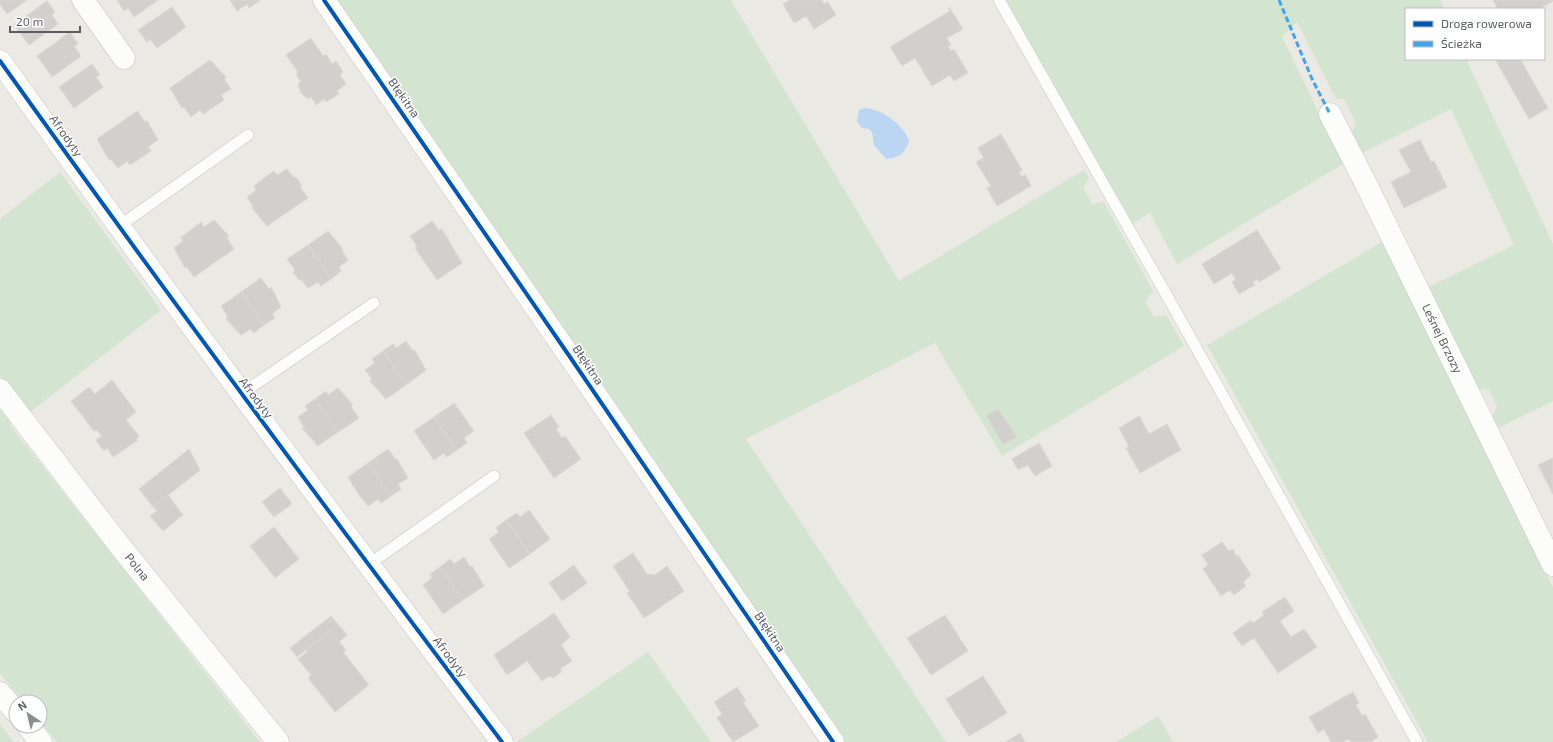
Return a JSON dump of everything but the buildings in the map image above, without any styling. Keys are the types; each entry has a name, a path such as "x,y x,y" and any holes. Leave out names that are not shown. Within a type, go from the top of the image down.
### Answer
{"street":[{"path":"83,0 124,58"},
{"name":"Błękitna","path":"324,0 575,363 833,742"},
{"name":"Afrodyty","path":"0,61 118,227 241,394 502,742"},
{"name":"Leśnej Brzozy","path":"1330,114 1364,180 1553,565"},
{"name":"Polna","path":"0,390 120,546 278,742"},
{"path":"0,693 8,702"},
{"path":"34,734 41,742"}],"lane":[{"path":"999,0 1178,314 1417,742"},
{"path":"118,227 248,135"},
{"path":"241,394 374,303"},
{"path":"368,565 494,476"}],"green space":[{"path":"336,0 731,0 899,281 1084,170 1089,178 1083,187 1092,204 1104,202 1153,291 1145,302 1154,317 1167,316 1184,346 1002,456 935,343 746,439 946,742 842,742"},
{"path":"1006,0 1440,0 1444,8 1405,8 1405,60 1466,60 1553,244 1553,401 1498,428 1492,416 1497,406 1489,390 1478,389 1427,288 1514,245 1451,109 1362,153 1352,132 1356,124 1344,99 1336,99 1297,22 1282,36 1343,164 1177,264 1150,213 1132,224"},
{"path":"60,172 161,310 29,413 0,376 0,219"},
{"path":"1382,242 1553,587 1553,742 1428,742 1207,345"},
{"path":"0,398 17,420 9,424 260,742 57,742 48,731 48,694 17,694 0,673"},
{"path":"648,652 711,742 518,741"},
{"path":"1158,716 1173,742 1116,742"},
{"path":"0,724 14,742 0,742"}],"water":[{"path":"865,108 872,109 885,115 892,119 902,129 909,141 906,149 901,154 886,159 874,145 872,132 869,129 862,128 857,121 859,110"}],"marked path":[{"path":"1279,0 1312,79 1330,114"}],"cycle path":[{"path":"324,0 833,742"},
{"path":"0,61 249,403 502,742"}]}
